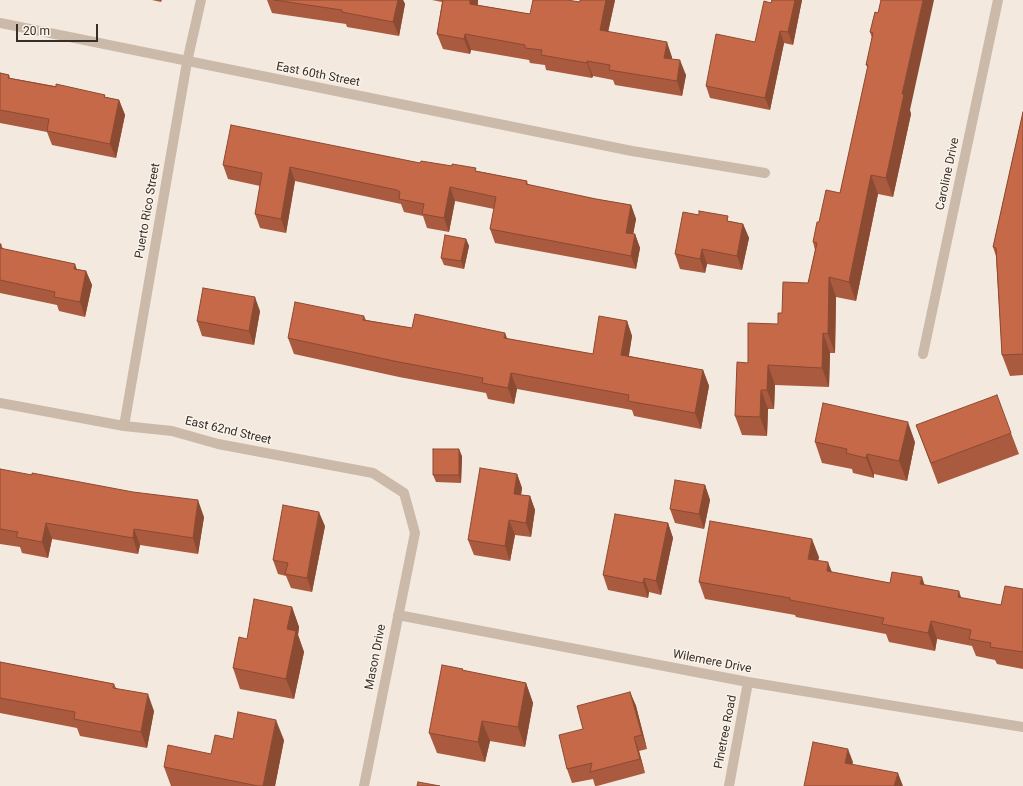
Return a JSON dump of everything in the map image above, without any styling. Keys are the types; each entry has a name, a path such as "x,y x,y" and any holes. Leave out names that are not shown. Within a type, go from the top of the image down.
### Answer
{"street":[{"name":"Puerto Rico Street","path":"124,426 187,62 201,0"},
{"name":"Caroline Drive","path":"923,354 998,0"},
{"name":"East 60th Street","path":"0,24 632,151 765,173"},
{"name":"East 62nd Street","path":"0,402 124,426 172,431 218,444 373,473 404,493 415,533"},
{"name":"Mason Drive","path":"364,786 415,533"},
{"name":"Wilemere Drive","path":"398,615 748,682 1023,727"},
{"name":"Pinetree Road","path":"729,786 748,682"}],"building":[{"path":"274,0 398,0 393,22 342,12 342,10"},
{"path":"443,0 470,0 470,4 530,14 533,0 567,0 580,2 580,0 606,0 600,30 667,42 664,58 680,60 677,81 609,70 610,65 587,61 587,63 541,55 542,50 525,48 525,45 465,34 464,39 437,34"},
{"path":"772,0 795,0 788,32 780,31 765,98 706,86 716,34 755,42 764,1 771,3"},
{"path":"881,0 923,0 902,94 904,94 886,178 871,175 849,282 829,277 828,334 823,333 822,368 768,365 767,390 761,390 760,417 735,416 737,362 748,363 748,323 778,324 778,313 782,313 783,282 808,283 817,243 813,242 826,190 840,193 868,65 866,65 873,33 870,32 875,12 878,13"},
{"path":"0,73 9,75 8,78 56,87 56,84 105,95 104,97 119,100 110,144 47,131 49,119 0,110"},
{"path":"1023,112 1023,354 1002,355 996,248 993,247"},
{"path":"231,125 420,163 421,161 476,168 475,171 527,181 526,184 631,205 626,233 635,234 631,256 490,229 496,197 450,187 444,218 422,214 424,204 399,199 400,192 397,190 290,167 281,219 255,214 262,173 223,165"},
{"path":"699,211 728,216 727,221 743,224 737,256 702,249 700,259 675,254 683,212 699,215"},
{"path":"445,235 466,239 461,261 441,258"},
{"path":"0,248 75,264 74,269 86,271 80,302 54,297 55,292 0,280"},
{"path":"203,288 255,297 249,331 197,321"},
{"path":"295,302 364,316 363,320 412,328 415,314 505,333 504,338 593,354 599,316 627,321 621,355 703,370 695,413 628,401 629,395 511,373 508,388 482,383 483,378 394,361 288,338"},
{"path":"997,395 1011,433 931,463 916,425"},
{"path":"823,403 908,422 899,461 867,454 866,458 846,453 847,449 815,442"},
{"path":"433,449 459,449 459,475 433,475"},
{"path":"480,468 517,474 514,494 530,496 526,523 509,520 505,546 468,540"},
{"path":"0,469 32,475 32,473 133,492 198,500 193,538 134,529 133,538 46,523 42,542 16,537 18,532 0,529"},
{"path":"675,480 705,485 699,514 670,509"},
{"path":"283,505 319,512 307,578 285,574 288,563 273,560"},
{"path":"615,514 668,523 656,581 644,578 643,583 603,575"},
{"path":"710,521 812,539 808,559 828,562 827,571 890,583 892,572 922,577 920,584 959,591 958,597 1001,605 1005,586 1023,589 1023,652 990,647 991,643 969,639 971,630 931,621 928,633 882,624 884,618 790,600 790,598 699,582"},
{"path":"254,599 292,607 287,629 296,631 286,679 233,668 239,637 247,639"},
{"path":"0,662 114,684 113,688 148,694 141,732 74,719 75,712 0,698"},
{"path":"442,665 526,683 518,727 482,721 478,742 429,733"},
{"path":"630,692 642,735 634,737 640,759 590,772 592,763 567,769 559,735 583,729 577,706"},
{"path":"238,712 276,720 263,786 164,767 168,745 211,754 215,735 233,739"},
{"path":"813,742 848,749 845,763 898,773 894,786 804,786"},
{"path":"418,782 440,786 417,786"}]}
